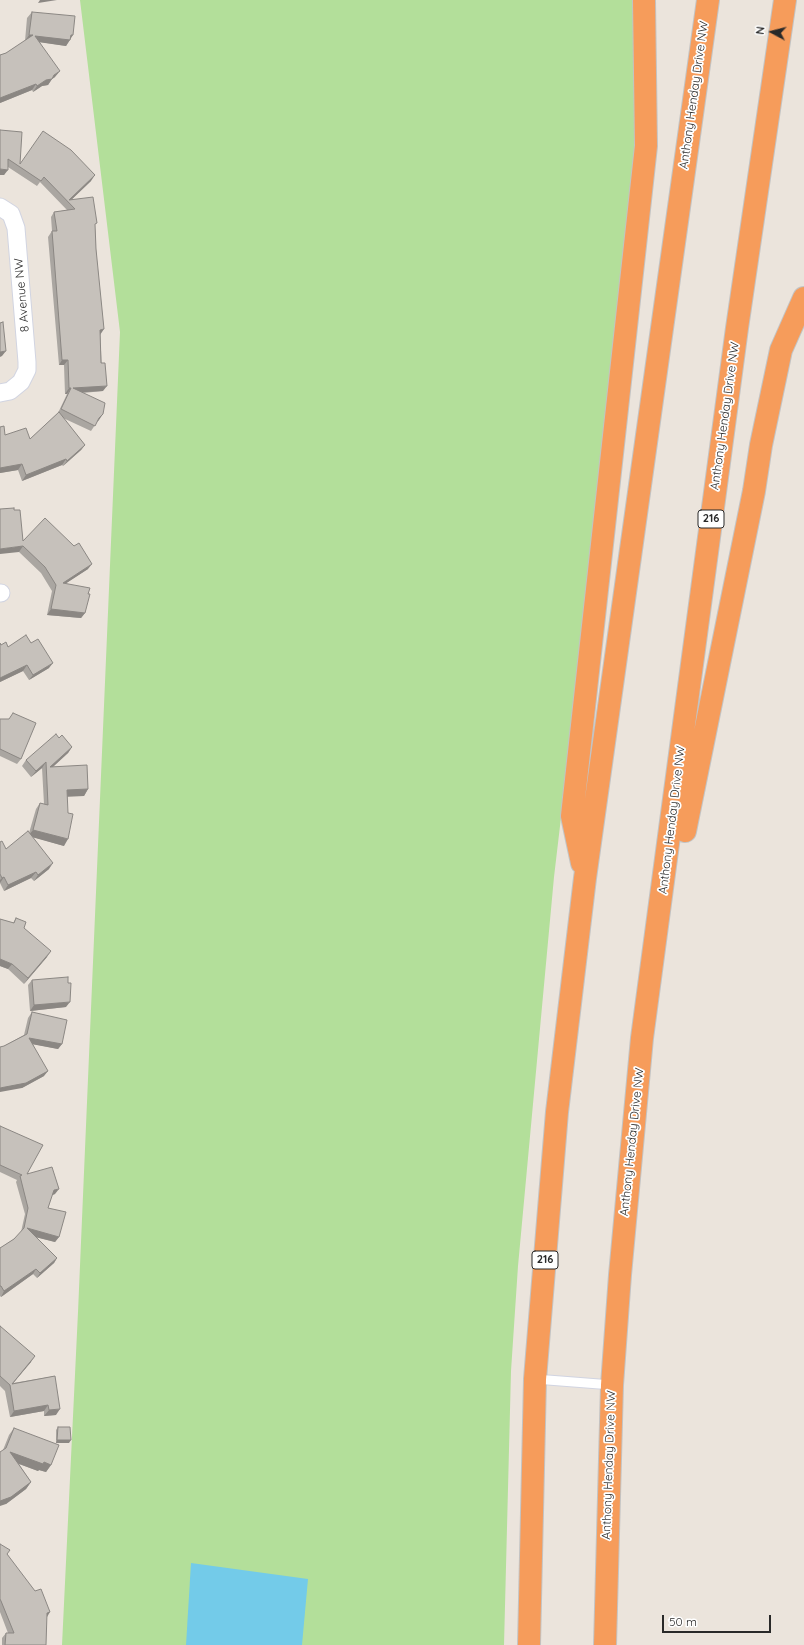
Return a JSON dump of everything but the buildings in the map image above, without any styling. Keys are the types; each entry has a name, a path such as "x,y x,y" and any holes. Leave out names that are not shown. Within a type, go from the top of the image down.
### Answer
{"highway":[{"path":"585,878 572,816 646,146 644,0"},
{"name":"Anthony Henday Drive NW","path":"529,1645 535,1379 557,1112 585,878 708,0"},
{"name":"Anthony Henday Drive NW","path":"605,1645 612,1385 620,1274 642,1038 737,328 785,0"},
{"path":"642,1038 754,491 761,445 782,350 804,298"}],"street":[{"name":"8 Avenue NW","path":"0,393 10,391 21,382 27,370 16,228 11,214 3,208"}],"lane":[{"path":"535,1379 612,1385"}],"green space":[{"path":"80,0 634,0 637,134 591,563 554,877 518,1266 511,1371 504,1645 62,1645 78,1312 120,332"}],"water":[{"path":"191,1563 308,1579 302,1645 186,1645"}]}
